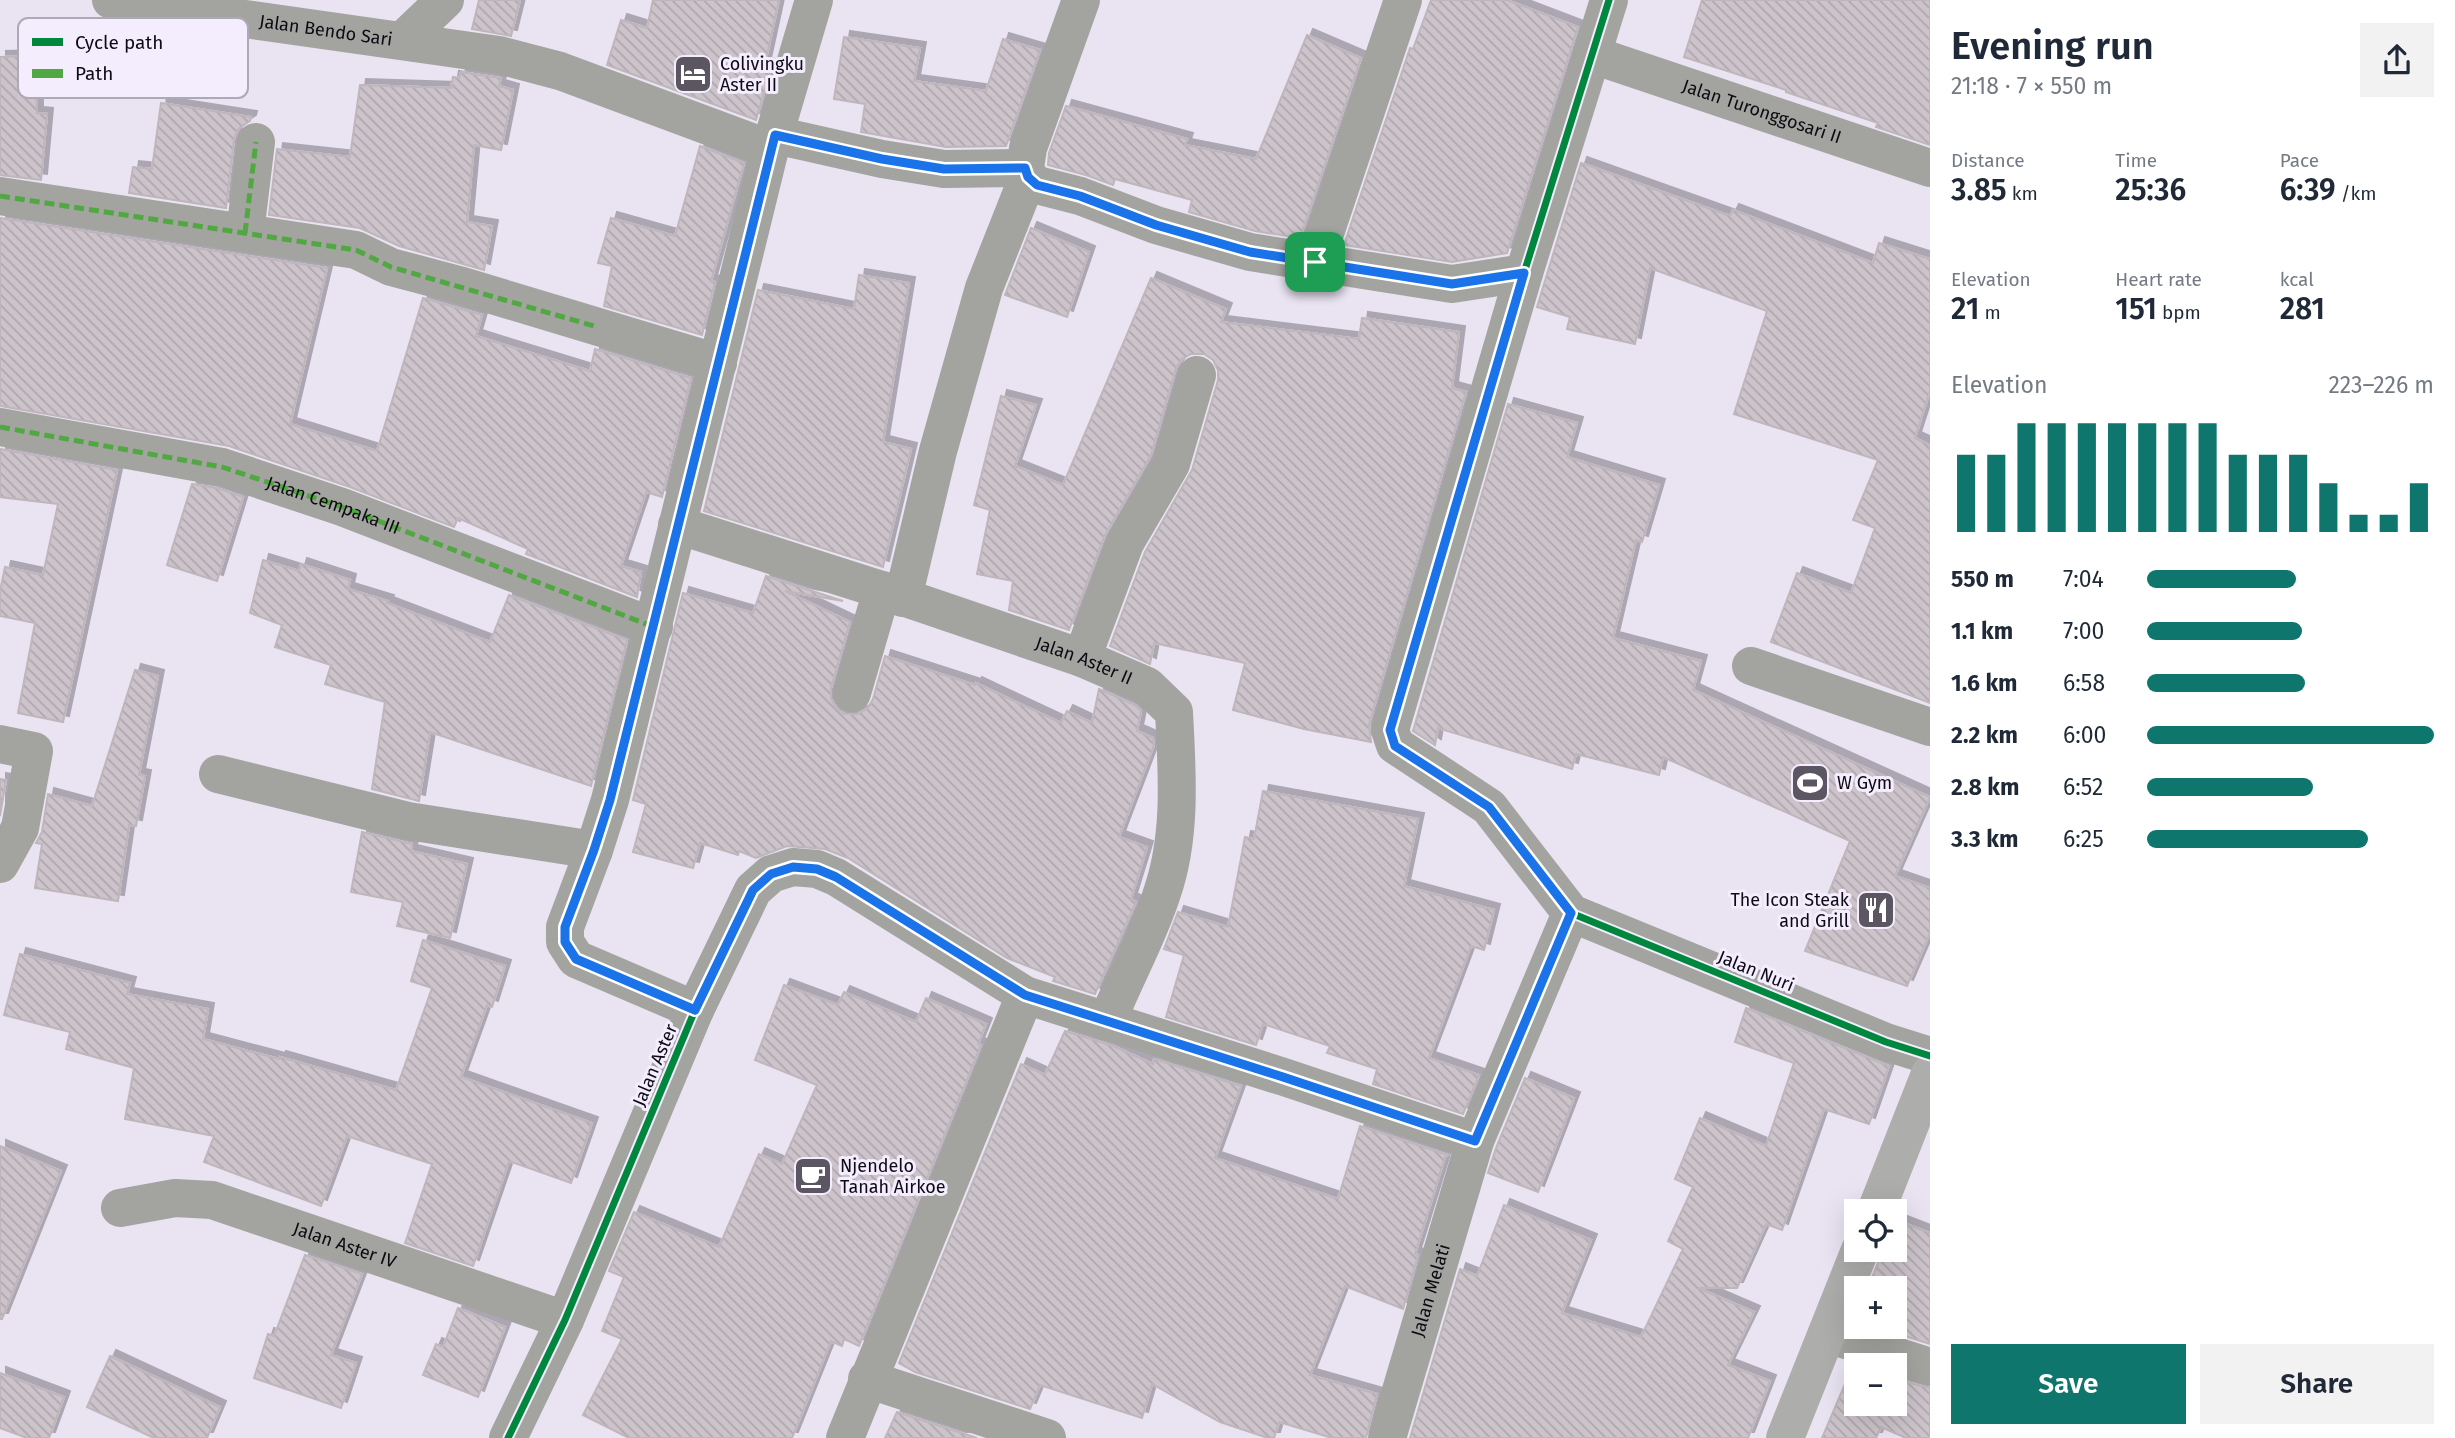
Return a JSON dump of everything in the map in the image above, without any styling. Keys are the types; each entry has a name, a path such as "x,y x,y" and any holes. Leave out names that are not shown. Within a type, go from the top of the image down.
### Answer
{"main road":[{"path":"1881,1199 1930,1074"},
{"path":"1785,1438 1855,1262"}],"street":[{"name":"Jalan Bendo Sari","path":"111,0 242,18"},
{"path":"403,40 445,0"},
{"path":"695,1010 576,959 565,942 565,927 610,800 772,142 814,0"},
{"path":"852,693 892,594 938,451 984,288 1026,172 1028,148 1082,0"},
{"path":"1315,262 1403,0"},
{"path":"1475,1141 1571,913 1489,807 1395,746 1390,730 1524,273 1609,0"},
{"name":"Jalan Bendo Sari","path":"248,19 499,55 560,71 772,142 944,169 1026,172"},
{"name":"Jalan Turonggosari II","path":"1593,54 1930,168"},
{"path":"245,233 257,142"},
{"path":"1026,172 1037,185 1080,196 1156,225 1250,252 1452,284 1524,273"},
{"path":"0,196 356,250 391,267 718,363"},
{"path":"1082,658 1125,543 1171,464 1197,375"},
{"name":"Jalan Cempaka III","path":"0,427 222,467 254,476 654,627"},
{"name":"Jalan Aster II","path":"677,525 1082,658 1147,686 1174,712 1178,794 1172,852 1162,893 1107,1022"},
{"path":"1751,666 1930,727"},
{"path":"0,744 34,751 20,828 0,864"},
{"path":"218,774 408,821 594,850"},
{"name":"Jalan Aster","path":"508,1438 565,1320 695,1010 753,890 771,874 793,867 817,869 836,877 1025,995 1475,1141"},
{"name":"Jalan Nuri","path":"1571,913 1886,1042 1930,1056"},
{"path":"845,1438 1025,995"},
{"name":"Jalan Melati","path":"1387,1438 1475,1141"},
{"name":"Jalan Aster IV","path":"120,1208 175,1198 212,1200 565,1320"},
{"path":"1827,1334 1930,1367"},
{"path":"867,1379 1047,1438"}],"building":[{"path":"479,0 520,0 511,36 472,29"},
{"path":"653,0 779,0 765,64 772,66 756,120 607,65 621,20 647,28"},
{"path":"1431,0 1507,0 1578,27 1507,253 1452,262 1344,245 1410,48 1413,49"},
{"path":"1702,0 1930,0 1930,145 1876,127 1878,123 1786,90 1684,57"},
{"path":"1307,35 1361,58 1300,238 1255,231 1189,212 1192,200 1115,179 1113,185 1048,165 1049,153 1066,106 1187,139 1185,145 1256,159"},
{"path":"844,37 920,48 914,81 986,91 1003,39 1040,50 1006,146 946,147 861,132 865,104 834,99"},
{"path":"18,56 18,98 37,98 37,113 47,114 41,180 0,175 0,57"},
{"path":"461,72 501,78 499,86 513,90 501,150 474,145 467,222 492,226 484,270 399,246 360,228 269,215 277,149 350,157 360,85 451,88 453,77 459,78"},
{"path":"161,103 251,117 250,121 238,129 234,139 226,208 129,193 133,167 152,169"},
{"path":"700,146 744,163 711,281 715,282 702,335 604,306 612,266 598,263 611,218 675,236"},
{"path":"1581,163 1730,216 1733,210 1873,263 1879,243 1930,259 1930,391 1915,438 1930,445 1930,703 1771,642 1797,573 1851,593 1875,528 1853,520 1878,460 1734,414 1767,311 1650,268 1635,344 1567,329 1570,317 1537,307"},
{"path":"0,218 327,268 290,424 377,451 423,298 482,315 476,336 590,371 595,349 691,378 662,497 646,492 621,566 641,572 637,597 526,554 528,549 458,518 454,527 350,487 229,446 0,406"},
{"path":"1031,228 1089,252 1067,317 1005,295"},
{"path":"859,275 909,283 883,442 911,449 883,567 704,511 758,290 854,309"},
{"path":"1151,278 1226,309 1221,322 1359,339 1362,318 1459,332 1452,388 1466,392 1369,724 1371,742 1304,729 1233,710 1245,663 1154,643 1150,664 1110,646 1145,552 1192,470 1218,380 1218,370 1213,360 1204,354 1191,354 1182,359 1176,368 1151,455 1105,535 1069,630 1009,610 1013,581 977,574 990,510 974,505 1001,396 1036,405 1015,466 1063,485"},
{"path":"1508,404 1577,423 1567,457 1659,485 1642,542 1636,540 1613,638 1701,661 1693,690 1930,797 1895,876 1930,888 1930,933 1907,986 1805,951 1850,841 1663,757 1659,775 1576,754 1572,769 1438,728 1435,745 1413,731"},
{"path":"0,449 117,470 63,722 18,713 35,623 0,616 0,591 5,567 43,575 58,504 0,497"},
{"path":"192,484 217,488 243,497 217,581 167,565"},
{"path":"263,560 299,571 301,564 350,580 348,589 388,601 387,603 490,642 509,595 627,640 591,786 430,732 419,801 372,789 385,702 325,684 331,665 275,647 282,625 250,613"},
{"path":"766,576 843,601 785,591 850,622 831,688 831,699 837,709 845,714 858,714 868,708 885,656 975,685 976,683 1061,723 1067,711 1092,723 1099,689 1135,705 1141,711 1137,731 1153,738 1154,745 1119,837 1147,847 1131,899 1136,902 1095,994 1053,981 1055,977 1007,958 848,858 825,849 787,846 756,858 739,851 738,855 700,843 693,868 633,852 646,804 633,800 683,593 753,613"},
{"path":"135,670 158,676 139,775 145,776 136,826 129,825 118,901 35,888 42,844 36,843 42,832 48,794 92,806"},
{"path":"0,779 6,780 0,816"},
{"path":"1263,791 1418,819 1404,886 1494,910 1484,950 1471,946 1429,1058 1479,1075 1463,1114 1373,1084 1377,1069 1327,1053 1330,1046 1263,1024 1256,1045 1166,1017 1184,955 1164,949 1178,912 1228,927 1245,837 1254,839"},
{"path":"362,832 412,844 411,851 467,864 450,938 397,926 403,902 351,892"},
{"path":"423,940 505,966 492,1007 487,1005 461,1077 592,1123 571,1183 509,1161 473,1266 405,1243 432,1164 347,1136 321,1206 204,1162 214,1136 125,1119 134,1068 66,1049 70,1032 4,1015 20,954 130,983 127,994 208,1009 203,1039 279,1059 280,1057 396,1090 432,988 411,981"},
{"path":"784,985 838,1005 844,992 916,1022 926,998 986,1024 978,1044 981,1045 859,1346 844,1339 842,1346 831,1341 792,1438 629,1438 583,1415 622,1339 602,1331 624,1277 609,1271 634,1212 719,1247 759,1154 782,1164 817,1085 755,1060"},
{"path":"1746,1008 1889,1066 1869,1124 1824,1109 1782,1230 1766,1224 1737,1288 1698,1288 1754,1312 1728,1365 1770,1381 1748,1438 1410,1438 1460,1269 1477,1276 1504,1205 1591,1240 1562,1313 1641,1337 1683,1249 1668,1241 1693,1187 1675,1179 1700,1118 1766,1146 1794,1063 1735,1042"},
{"path":"1065,1031 1113,1046 1153,1064 1154,1059 1241,1086 1215,1158 1338,1199 1360,1126 1448,1155 1445,1157 1415,1254 1418,1255 1403,1309 1345,1286 1310,1375 1377,1394 1366,1438 1332,1438 1279,1422 1274,1438 1268,1438 1220,1422 1152,1384 1142,1418 1040,1385 1030,1409 915,1372 899,1363 1021,1064 1045,1075"},
{"path":"1525,1078 1574,1098 1538,1192 1488,1173"},
{"path":"0,1146 61,1171 2,1319 0,1319"},
{"path":"1907,1224 1930,1233 1930,1344 1907,1337 1907,1276 1873,1276 1878,1262 1907,1262"},
{"path":"305,1255 362,1274 331,1355 356,1363 341,1408 254,1378 268,1334 274,1336"},
{"path":"458,1308 505,1327 478,1397 423,1375 436,1344 443,1347"},
{"path":"110,1356 220,1407 207,1438 154,1438 87,1407"},
{"path":"0,1373 64,1397 49,1438 27,1438 0,1428"},
{"path":"1907,1382 1930,1388 1930,1438 1906,1438 1881,1427 1876,1438 1822,1438 1844,1386 1844,1416 1907,1416"},
{"path":"897,1412 977,1438 885,1438"}],"marked path":[{"path":"245,233 256,142"},
{"path":"0,196 356,250 391,267 594,326"},
{"path":"0,427 222,467 342,507 654,627"}],"cycle path":[{"path":"1609,0 1524,273 1390,730 1395,745 1489,807 1571,913 1886,1042 1930,1056"},
{"path":"508,1438 565,1320 695,1010 753,890 771,874 793,867 817,869 836,877 1025,995 1475,1141"}],"place":[{"name":"Colivingku Aster II","path":"693,74"},
{"name":"W Gym","path":"1810,783"},
{"name":"The Icon Steak and Grill","path":"1876,910"},
{"name":"Njendelo Tanah Airkoe","path":"813,1176"}],"route":[{"path":"775,135 882,159 944,169 1025,168 1028,177 1037,185 1080,196 1156,225 1250,252 1315,262 1452,284 1524,273 1390,730 1395,746 1489,807 1571,913 1475,1141 1025,995 836,877 817,869 782,869 771,874 753,890 695,1010 576,959 565,942 565,927 610,800 775,135"}]}
